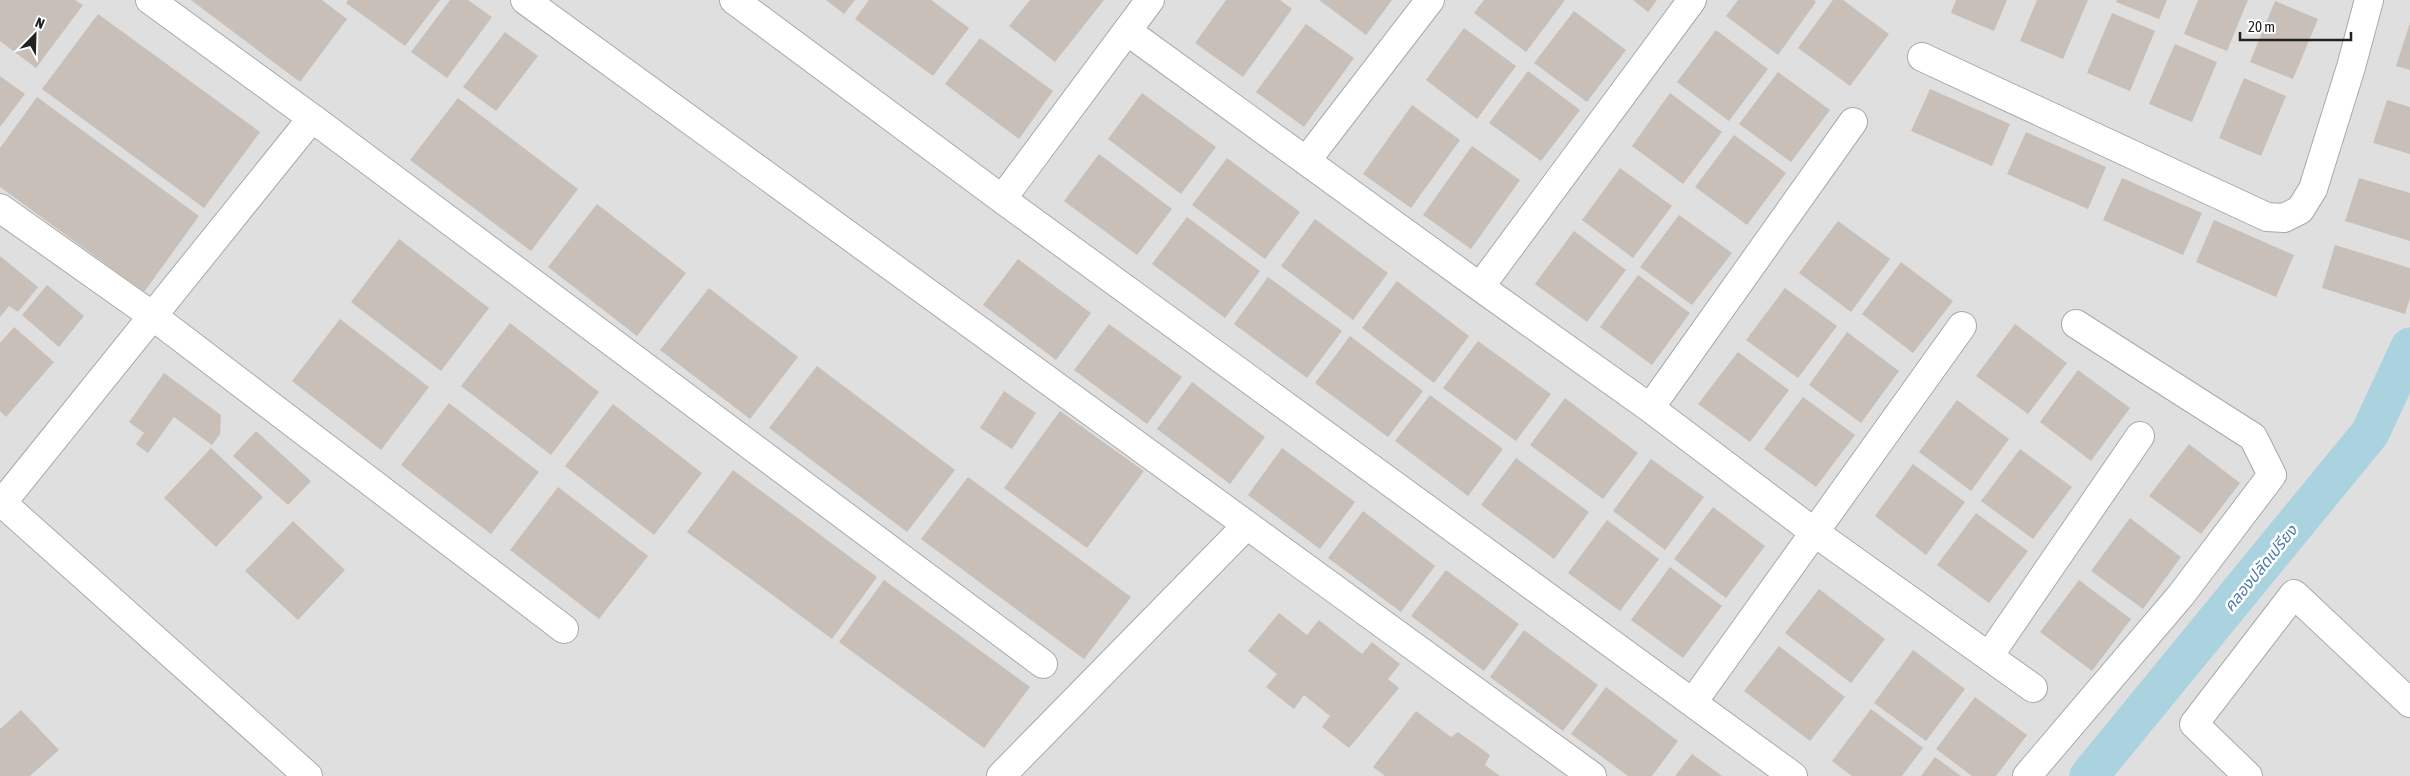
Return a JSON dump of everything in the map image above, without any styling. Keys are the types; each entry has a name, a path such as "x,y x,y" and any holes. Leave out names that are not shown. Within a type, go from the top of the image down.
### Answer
{"street":[{"path":"150,0 312,118 1044,664"},
{"path":"525,0 1592,776"},
{"path":"734,0 1002,199 1792,776"},
{"path":"1002,199 1150,0"},
{"path":"1306,161 1430,0"},
{"path":"1480,287 1692,0"},
{"path":"1922,57 2267,217 2284,218 2300,210 2312,189 2351,67 2369,0"},
{"path":"1127,31 1650,408 1814,532 2033,688"},
{"path":"308,776 1,502 154,317 312,118"},
{"path":"1650,408 1853,122"},
{"path":"0,208 154,317 564,629"},
{"path":"2027,776 2181,595 2272,475 2253,437 2076,324"},
{"path":"1693,702 1962,326"},
{"path":"1989,656 2140,436"},
{"path":"1001,776 1247,525"},
{"path":"2248,776 2194,724 2294,594 2410,703"}],"shaded area":[{"path":"0,0 2410,0 2410,776 0,776"}],"building":[{"path":"0,0 75,0 83,5 36,68 0,41"},
{"path":"191,0 322,0 347,19 300,82"},
{"path":"348,0 440,0 405,46 346,3"},
{"path":"450,0 468,0 492,17 447,78 411,52"},
{"path":"826,0 855,0 844,14"},
{"path":"869,0 931,0 969,28 933,76 855,19"},
{"path":"1030,0 1104,0 1055,62 1009,26"},
{"path":"1226,0 1280,0 1292,9 1243,77 1195,43"},
{"path":"1319,0 1392,0 1366,35"},
{"path":"1484,0 1565,0 1526,52 1474,13"},
{"path":"1633,0 1657,0 1648,12"},
{"path":"1738,0 1814,0 1816,2 1778,55 1726,16"},
{"path":"1833,0 1843,0 1889,34 1850,86 1798,48"},
{"path":"1956,0 2007,0 1994,31 1951,13"},
{"path":"2037,0 2088,0 2063,59 2020,41"},
{"path":"2117,0 2167,0 2159,19 2116,2"},
{"path":"2198,0 2248,0 2227,51 2184,34"},
{"path":"2275,1 2318,19 2293,79 2250,62"},
{"path":"1574,11 1626,50 1587,102 1534,63"},
{"path":"2112,13 2155,31 2130,91 2087,73"},
{"path":"98,14 260,132 204,208 42,89"},
{"path":"2410,23 2410,70 2396,66"},
{"path":"1306,24 1354,58 1304,127 1256,92"},
{"path":"1464,28 1516,66 1477,119 1426,80"},
{"path":"1716,30 1768,69 1729,121 1677,82"},
{"path":"505,32 538,56 496,111 463,87"},
{"path":"980,38 1053,91 1019,139 945,84"},
{"path":"2175,44 2217,62 2192,122 2149,104"},
{"path":"1528,71 1580,110 1541,161 1489,123"},
{"path":"1778,72 1830,110 1791,162 1739,124"},
{"path":"0,76 25,94 0,127"},
{"path":"2244,78 2286,96 2261,156 2219,138"},
{"path":"1930,89 2010,124 1992,166 1911,131"},
{"path":"1142,93 1216,147 1181,194 1108,139"},
{"path":"1670,93 1722,132 1683,184 1632,146"},
{"path":"37,97 199,216 144,292 0,187 0,148"},
{"path":"458,98 578,189 531,251 410,160"},
{"path":"2387,100 2410,107 2410,154 2373,143"},
{"path":"1412,105 1460,140 1411,208 1363,174"},
{"path":"2026,132 2106,167 2088,209 2007,174"},
{"path":"1734,135 1786,173 1747,225 1695,187"},
{"path":"1472,146 1520,180 1471,249 1423,215"},
{"path":"1099,154 1172,209 1137,255 1064,201"},
{"path":"1227,158 1300,212 1265,259 1192,205"},
{"path":"1620,168 1672,206 1633,258 1582,220"},
{"path":"2122,178 2202,213 2183,255 2103,220"},
{"path":"2359,178 2410,193 2410,241 2345,221"},
{"path":"597,204 686,273 637,336 548,267"},
{"path":"1679,215 1732,253 1692,305 1640,267"},
{"path":"1187,217 1260,271 1225,318 1152,264"},
{"path":"1315,219 1388,273 1353,320 1281,266"},
{"path":"2214,220 2294,255 2276,297 2196,262"},
{"path":"1838,221 1890,259 1851,312 1799,273"},
{"path":"1574,231 1626,270 1587,322 1535,284"},
{"path":"399,239 489,308 441,371 351,302"},
{"path":"2335,245 2410,268 2410,298 2405,314 2322,288"},
{"path":"0,256 38,287 18,312 9,306 0,317"},
{"path":"1018,259 1091,313 1056,360 983,305"},
{"path":"1901,262 1953,301 1913,353 1862,314"},
{"path":"1638,275 1690,313 1652,365 1600,327"},
{"path":"1268,277 1342,331 1307,378 1234,324"},
{"path":"1397,281 1469,336 1434,383 1362,328"},
{"path":"47,285 84,316 59,347 22,315"},
{"path":"709,288 798,357 750,419 660,350"},
{"path":"1785,288 1837,326 1798,378 1746,340"},
{"path":"340,319 429,387 381,450 292,381"},
{"path":"510,323 599,392 551,455 461,386"},
{"path":"1109,324 1182,377 1147,424 1074,370"},
{"path":"2015,324 2067,363 2028,414 1976,376"},
{"path":"14,327 54,362 6,417 0,411 0,343"},
{"path":"1847,332 1899,371 1861,423 1809,385"},
{"path":"1350,336 1423,391 1388,437 1315,383"},
{"path":"1478,341 1551,394 1516,441 1443,388"},
{"path":"1738,352 1789,390 1750,442 1698,404"},
{"path":"817,366 955,470 907,532 769,428"},
{"path":"2078,370 2130,408 2091,461 2040,422"},
{"path":"164,373 221,415 220,434 212,445 174,417 148,453 136,444 144,433 129,422"},
{"path":"1192,382 1265,437 1230,484 1157,429"},
{"path":"1004,391 1036,413 1012,449 980,428"},
{"path":"1430,395 1503,449 1468,496 1395,441"},
{"path":"1803,397 1855,435 1816,487 1764,449"},
{"path":"1565,398 1638,453 1603,499 1530,445"},
{"path":"1957,400 2009,439 1971,491 1919,452"},
{"path":"449,403 539,472 491,534 401,465"},
{"path":"613,404 702,473 654,535 565,466"},
{"path":"1060,411 1144,471 1087,548 1004,488"},
{"path":"256,431 311,481 288,505 233,456"},
{"path":"2189,444 2240,483 2201,534 2149,496"},
{"path":"211,448 263,497 216,547 164,498"},
{"path":"1282,448 1355,502 1320,549 1248,495"},
{"path":"2020,449 2072,487 2033,539 1981,501"},
{"path":"1516,458 1589,512 1554,559 1481,505"},
{"path":"1651,459 1704,497 1665,550 1613,511"},
{"path":"1913,464 1965,502 1926,555 1875,516"},
{"path":"733,470 877,577 832,639 687,532"},
{"path":"968,477 1131,597 1084,659 921,539"},
{"path":"558,487 648,556 599,619 510,550"},
{"path":"1713,507 1765,546 1726,598 1674,559"},
{"path":"1363,511 1435,566 1401,612 1328,558"},
{"path":"1976,513 2028,551 1989,603 1937,565"},
{"path":"2130,518 2181,557 2143,609 2091,571"},
{"path":"1607,520 1659,559 1620,611 1568,573"},
{"path":"293,521 345,570 298,620 245,571"},
{"path":"1670,567 1722,606 1683,658 1631,620"},
{"path":"1446,570 1519,624 1484,671 1411,616"},
{"path":"884,580 1030,687 984,748 839,642"},
{"path":"2079,580 2131,619 2092,671 2040,632"},
{"path":"1819,589 1885,639 1851,683 1785,633"},
{"path":"1279,613 1307,635 1319,620 1362,654 1372,642 1400,664 1388,679 1399,688 1349,748 1322,727 1330,716 1304,695 1294,709 1266,687 1277,674 1248,651"},
{"path":"1524,630 1598,685 1563,731 1490,677"},
{"path":"1779,646 1845,697 1810,741 1744,691"},
{"path":"1913,650 1965,689 1926,741 1874,703"},
{"path":"1606,687 1678,741 1652,776 1628,776 1571,734"},
{"path":"1975,697 2027,735 1996,776 1972,776 1936,749"},
{"path":"1871,709 1923,748 1902,776 1852,776 1832,761"},
{"path":"21,710 59,750 30,776 0,776 0,729"},
{"path":"1416,711 1451,737 1458,732 1490,755 1485,765 1500,776 1385,776 1373,767"},
{"path":"1692,754 1722,776 1675,776"},
{"path":"1935,757 1961,776 1921,776"}],"waterway":[{"name":"คลองปลัดเปรียง","path":"2089,776 2370,433 2410,347"}]}
